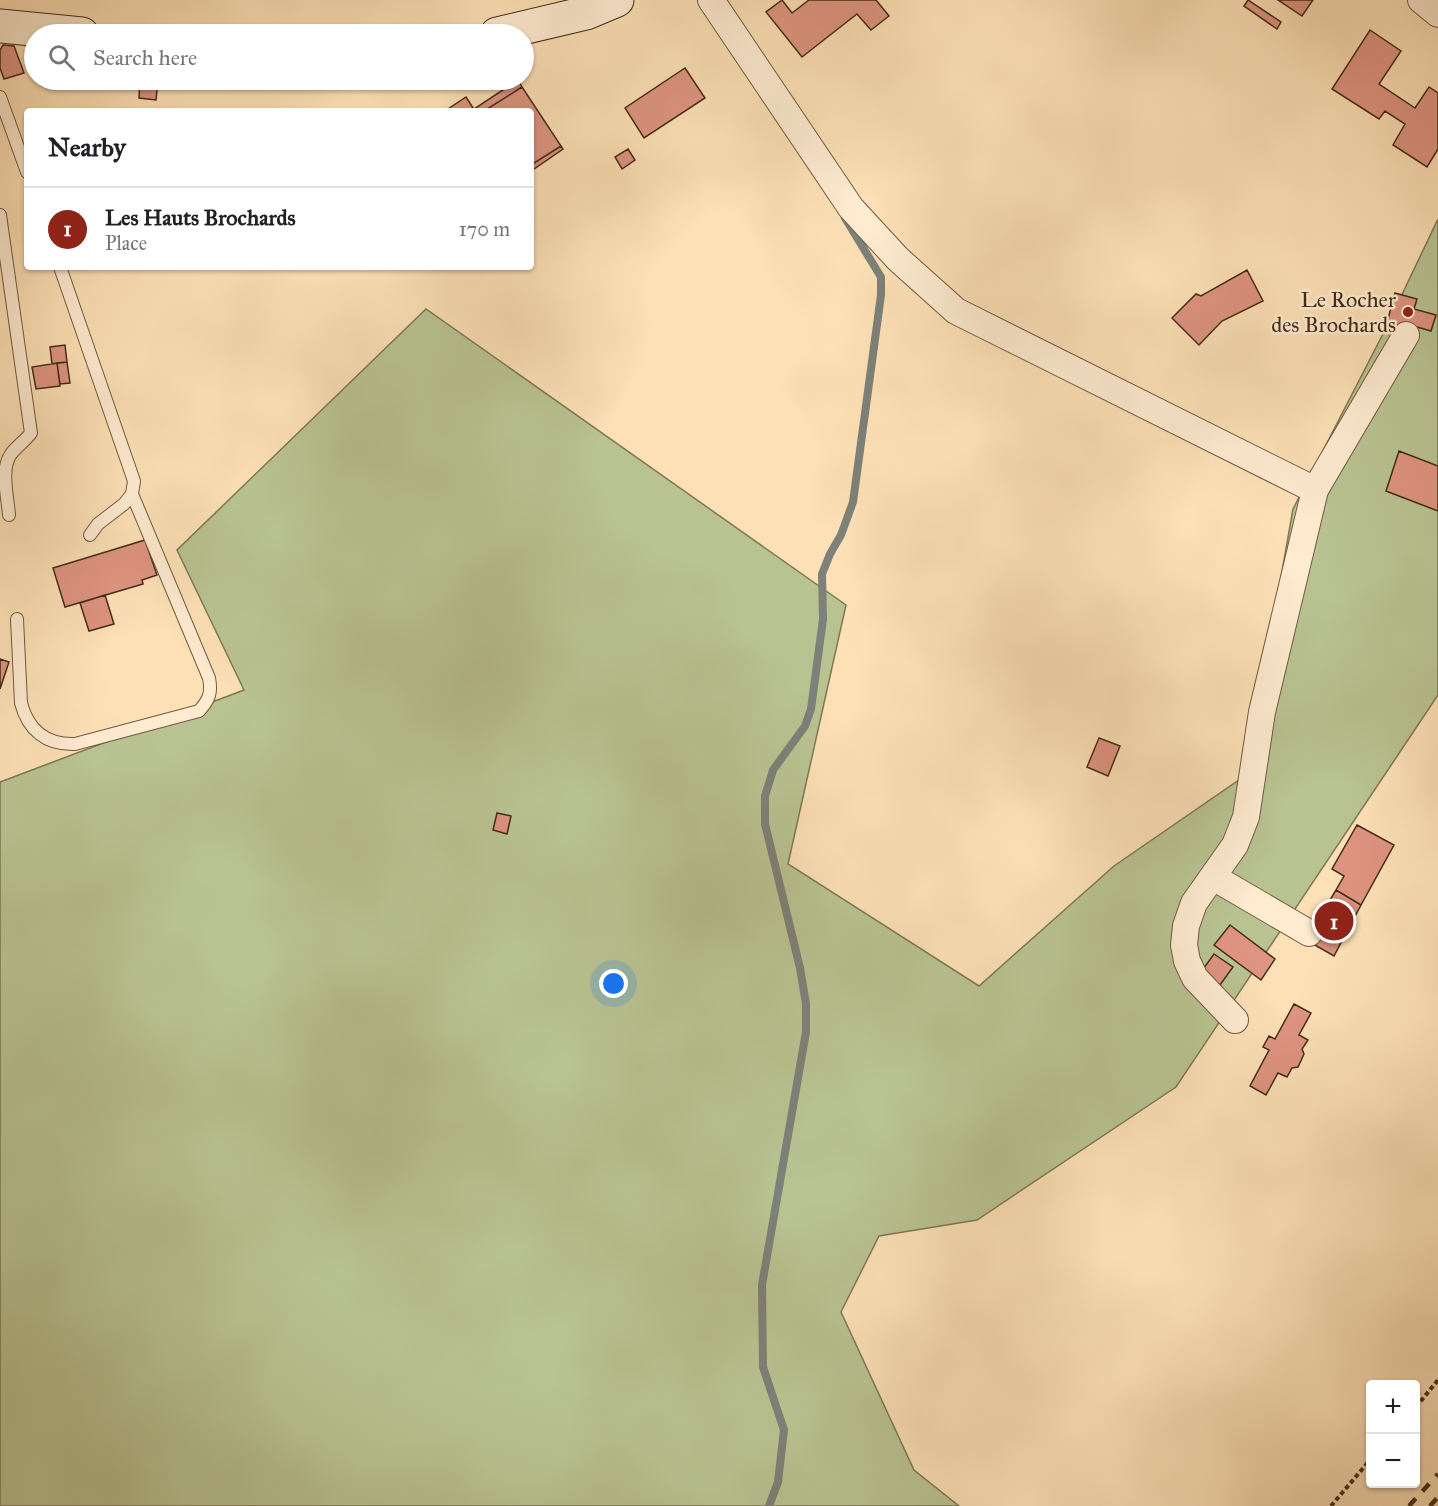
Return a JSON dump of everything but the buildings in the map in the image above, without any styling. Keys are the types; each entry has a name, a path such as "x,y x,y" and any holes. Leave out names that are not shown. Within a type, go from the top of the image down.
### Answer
{"street":[{"path":"534,25 586,13 617,0"},
{"path":"711,0 851,208 898,260 956,311 1315,490"},
{"path":"1420,0 1438,14"},
{"path":"0,26 24,28"},
{"path":"1235,1020 1195,978 1187,961 1184,945 1186,926 1194,903 1235,845 1246,817 1262,712 1315,490 1406,335"},
{"path":"1213,877 1310,933"}],"lane":[{"path":"0,97 24,164"},
{"path":"0,215 31,433 7,461 9,515"},
{"path":"61,270 134,481 132,494 124,504 98,524 90,535"},
{"path":"17,619 21,703 34,729 49,740 75,744 199,711 208,702 212,691 209,678 132,494"}],"path":[{"path":"1420,1402 1438,1380"},
{"path":"1331,1506 1366,1466"}],"green space":[{"path":"1438,219 1438,695 1176,1087 977,1220 879,1236 841,1312 914,1470 959,1506 0,1506 0,782 244,690 177,550 426,309 846,605 788,864 979,986 1114,866 1246,775 1293,509 1385,330"}],"waterway":[{"path":"769,1506 778,1482 784,1430 763,1367 762,1285 806,1032 806,1004 800,968 765,824 765,796 773,770 805,726 811,709 823,619 822,574 841,535 853,502 881,295 881,277 845,218"}],"railway":[{"path":"1409,1506 1438,1474"},
{"path":"1430,1506 1438,1497"}],"place":[{"name":"Le Rocher des Brochards","path":"1408,312"},
{"name":"Les Hauts Brochards","path":"1334,921"}]}
